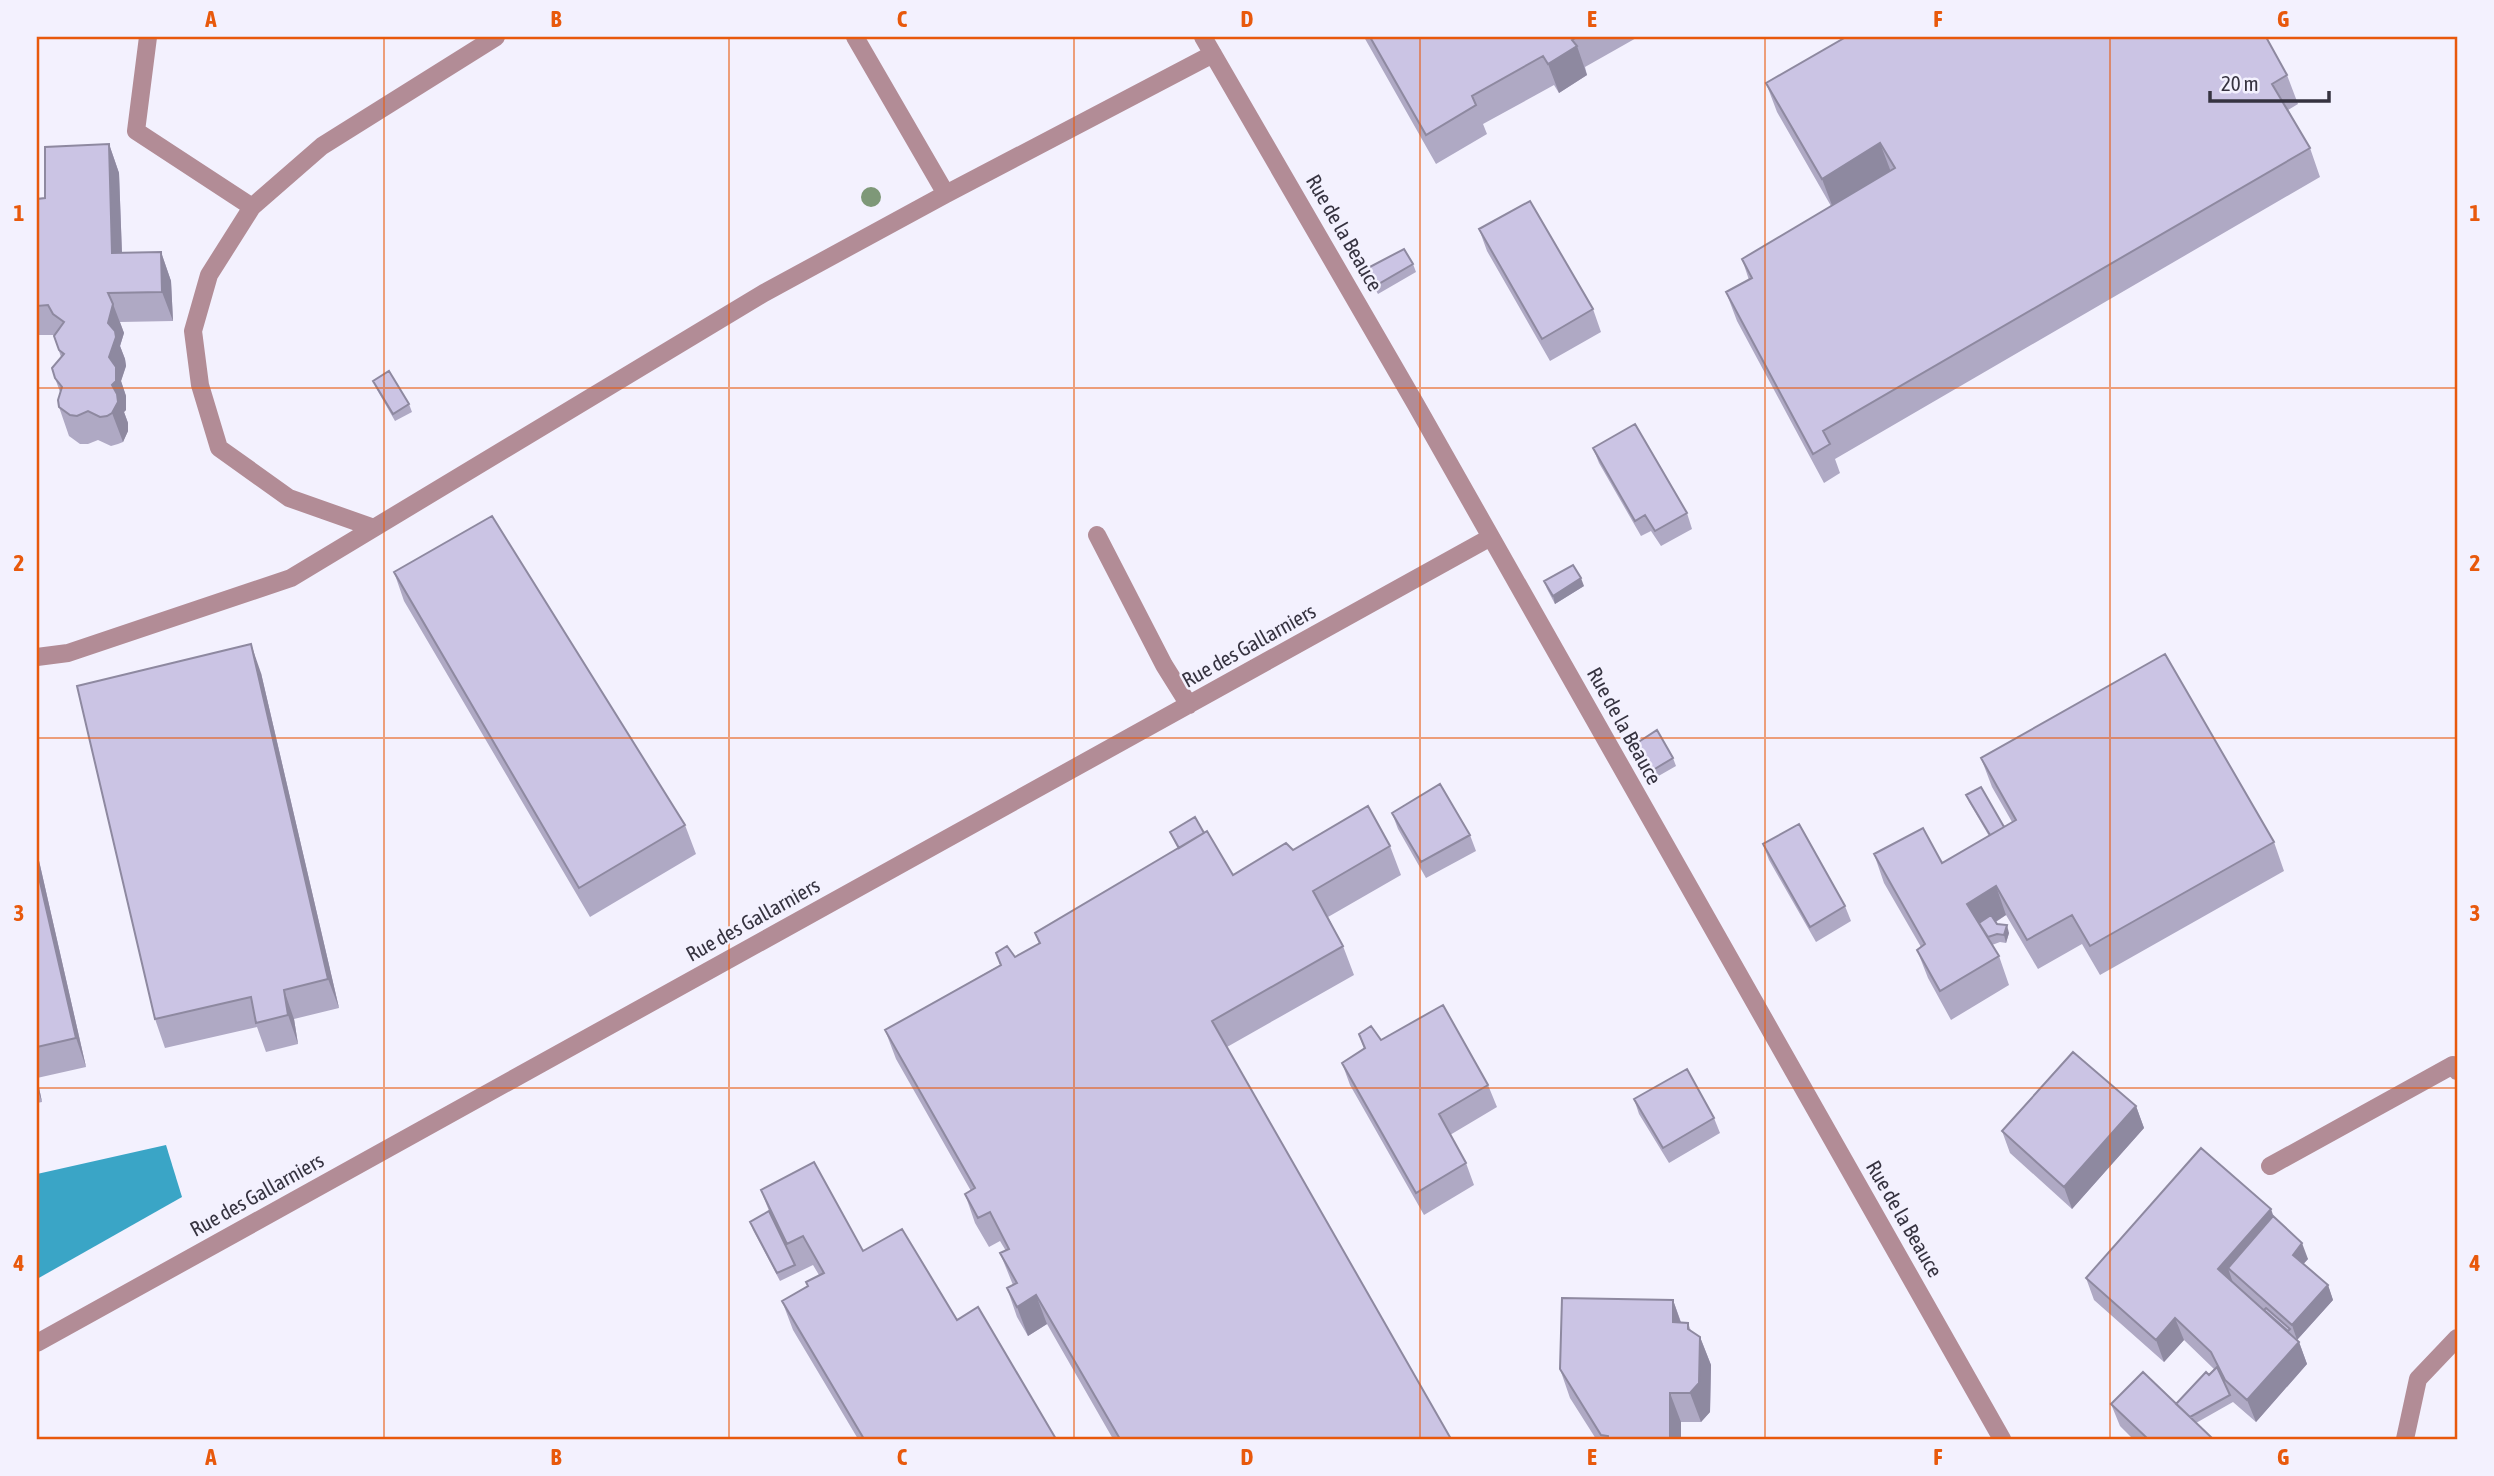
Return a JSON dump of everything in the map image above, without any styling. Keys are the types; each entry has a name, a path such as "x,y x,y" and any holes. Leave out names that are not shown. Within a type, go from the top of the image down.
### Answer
{"street":[{"path":"148,37 136,131 251,206"},
{"path":"374,528 289,498 219,449 200,385 193,331 209,275 251,206 322,146 496,37"},
{"path":"855,37 946,194"},
{"name":"Rue de la Beauce","path":"1203,37 1491,537 2002,1439"},
{"path":"37,651 68,653 291,578 764,293 1213,54"},
{"path":"1097,535 1164,665 1189,705"},
{"name":"Rue des Gallarniers","path":"37,1343 1491,537"},
{"path":"2270,1166 2453,1065 2457,1071"},
{"path":"2405,1439 2418,1379 2457,1338"}],"water":[{"path":"166,1145 182,1197 37,1279 37,1174"}],"building":[{"path":"1370,37 1577,37 1572,40 1577,46 1548,64 1543,56 1472,96 1476,105 1426,135"},
{"path":"1846,37 2266,37 2287,75 2272,84 2310,148 1823,431 1830,444 1813,454 1726,292 1752,278 1742,259 1895,168 1880,143 1822,179 1766,83"},
{"path":"109,144 112,253 161,252 162,292 108,293 113,304 108,323 115,331 116,337 109,357 116,367 116,381 112,385 118,402 107,416 100,417 88,411 77,416 70,415 59,407 62,387 52,368 64,354 59,350 54,336 64,322 53,314 48,305 37,306 37,199 45,198 45,147"},
{"path":"1530,201 1593,309 1542,339 1479,229"},
{"path":"1404,249 1413,264 1375,286 1366,269"},
{"path":"389,371 409,404 393,414 373,381"},
{"path":"1635,424 1687,513 1655,531 1645,515 1635,521 1593,448"},
{"path":"492,516 685,825 579,888 394,572"},
{"path":"1573,565 1581,578 1553,596 1544,581"},
{"path":"251,644 328,979 284,990 288,1015 256,1023 251,997 155,1019 77,686"},
{"path":"2165,654 2274,842 2090,946 2072,915 2027,940 1996,886 1967,904 1999,956 1940,991 1917,950 1925,944 1874,854 1923,828 1942,863 2016,820 1981,758"},
{"path":"1657,730 1673,758 1653,770 1637,743"},
{"path":"1440,784 1470,835 1421,862 1392,813"},
{"path":"1981,787 2004,827 1990,835 1966,795"},
{"path":"1368,806 1390,846 1313,891 1343,946 1212,1021 1451,1439 1120,1439 1036,1295 1017,1307 1007,1288 1017,1283 1000,1253 1009,1249 990,1212 978,1218 965,1194 975,1188 885,1030 1001,965 996,953 1007,946 1015,957 1040,943 1035,933 1207,831 1233,875 1286,843 1293,850"},
{"path":"1195,817 1204,833 1179,848 1170,832"},
{"path":"1799,824 1845,906 1810,927 1763,844"},
{"path":"37,869 76,1038 37,1047"},
{"path":"1991,915 1997,924 2007,925 2004,935 1988,937 1979,923"},
{"path":"1443,1005 1488,1085 1439,1114 1466,1163 1416,1193 1342,1063 1365,1048 1359,1034 1371,1026 1381,1040"},
{"path":"2073,1052 2136,1106 2064,1187 2002,1131"},
{"path":"1687,1069 1714,1118 1663,1148 1634,1099"},
{"path":"2201,1148 2271,1209 2218,1269 2299,1342 2247,1400 2225,1380 2211,1352 2175,1318 2156,1340 2086,1278"},
{"path":"814,1162 863,1251 902,1229 957,1320 978,1307 1056,1439 864,1439 782,1301 808,1286 806,1282 824,1273 803,1236 787,1244 761,1190"},
{"path":"769,1211 795,1265 777,1273 750,1222"},
{"path":"2273,1216 2302,1243 2293,1255 2328,1285 2292,1325 2228,1268"},
{"path":"1562,1298 1673,1300 1673,1322 1688,1323 1688,1329 1700,1337 1699,1383 1690,1393 1670,1393 1670,1439 1608,1439 1608,1436 1601,1435 1560,1369"},
{"path":"2266,1308 2290,1329 2288,1331 2264,1310"},
{"path":"2217,1367 2230,1395 2190,1417 2176,1404 2206,1372 2209,1375"},
{"path":"2143,1372 2213,1439 2148,1439 2111,1404"}]}
